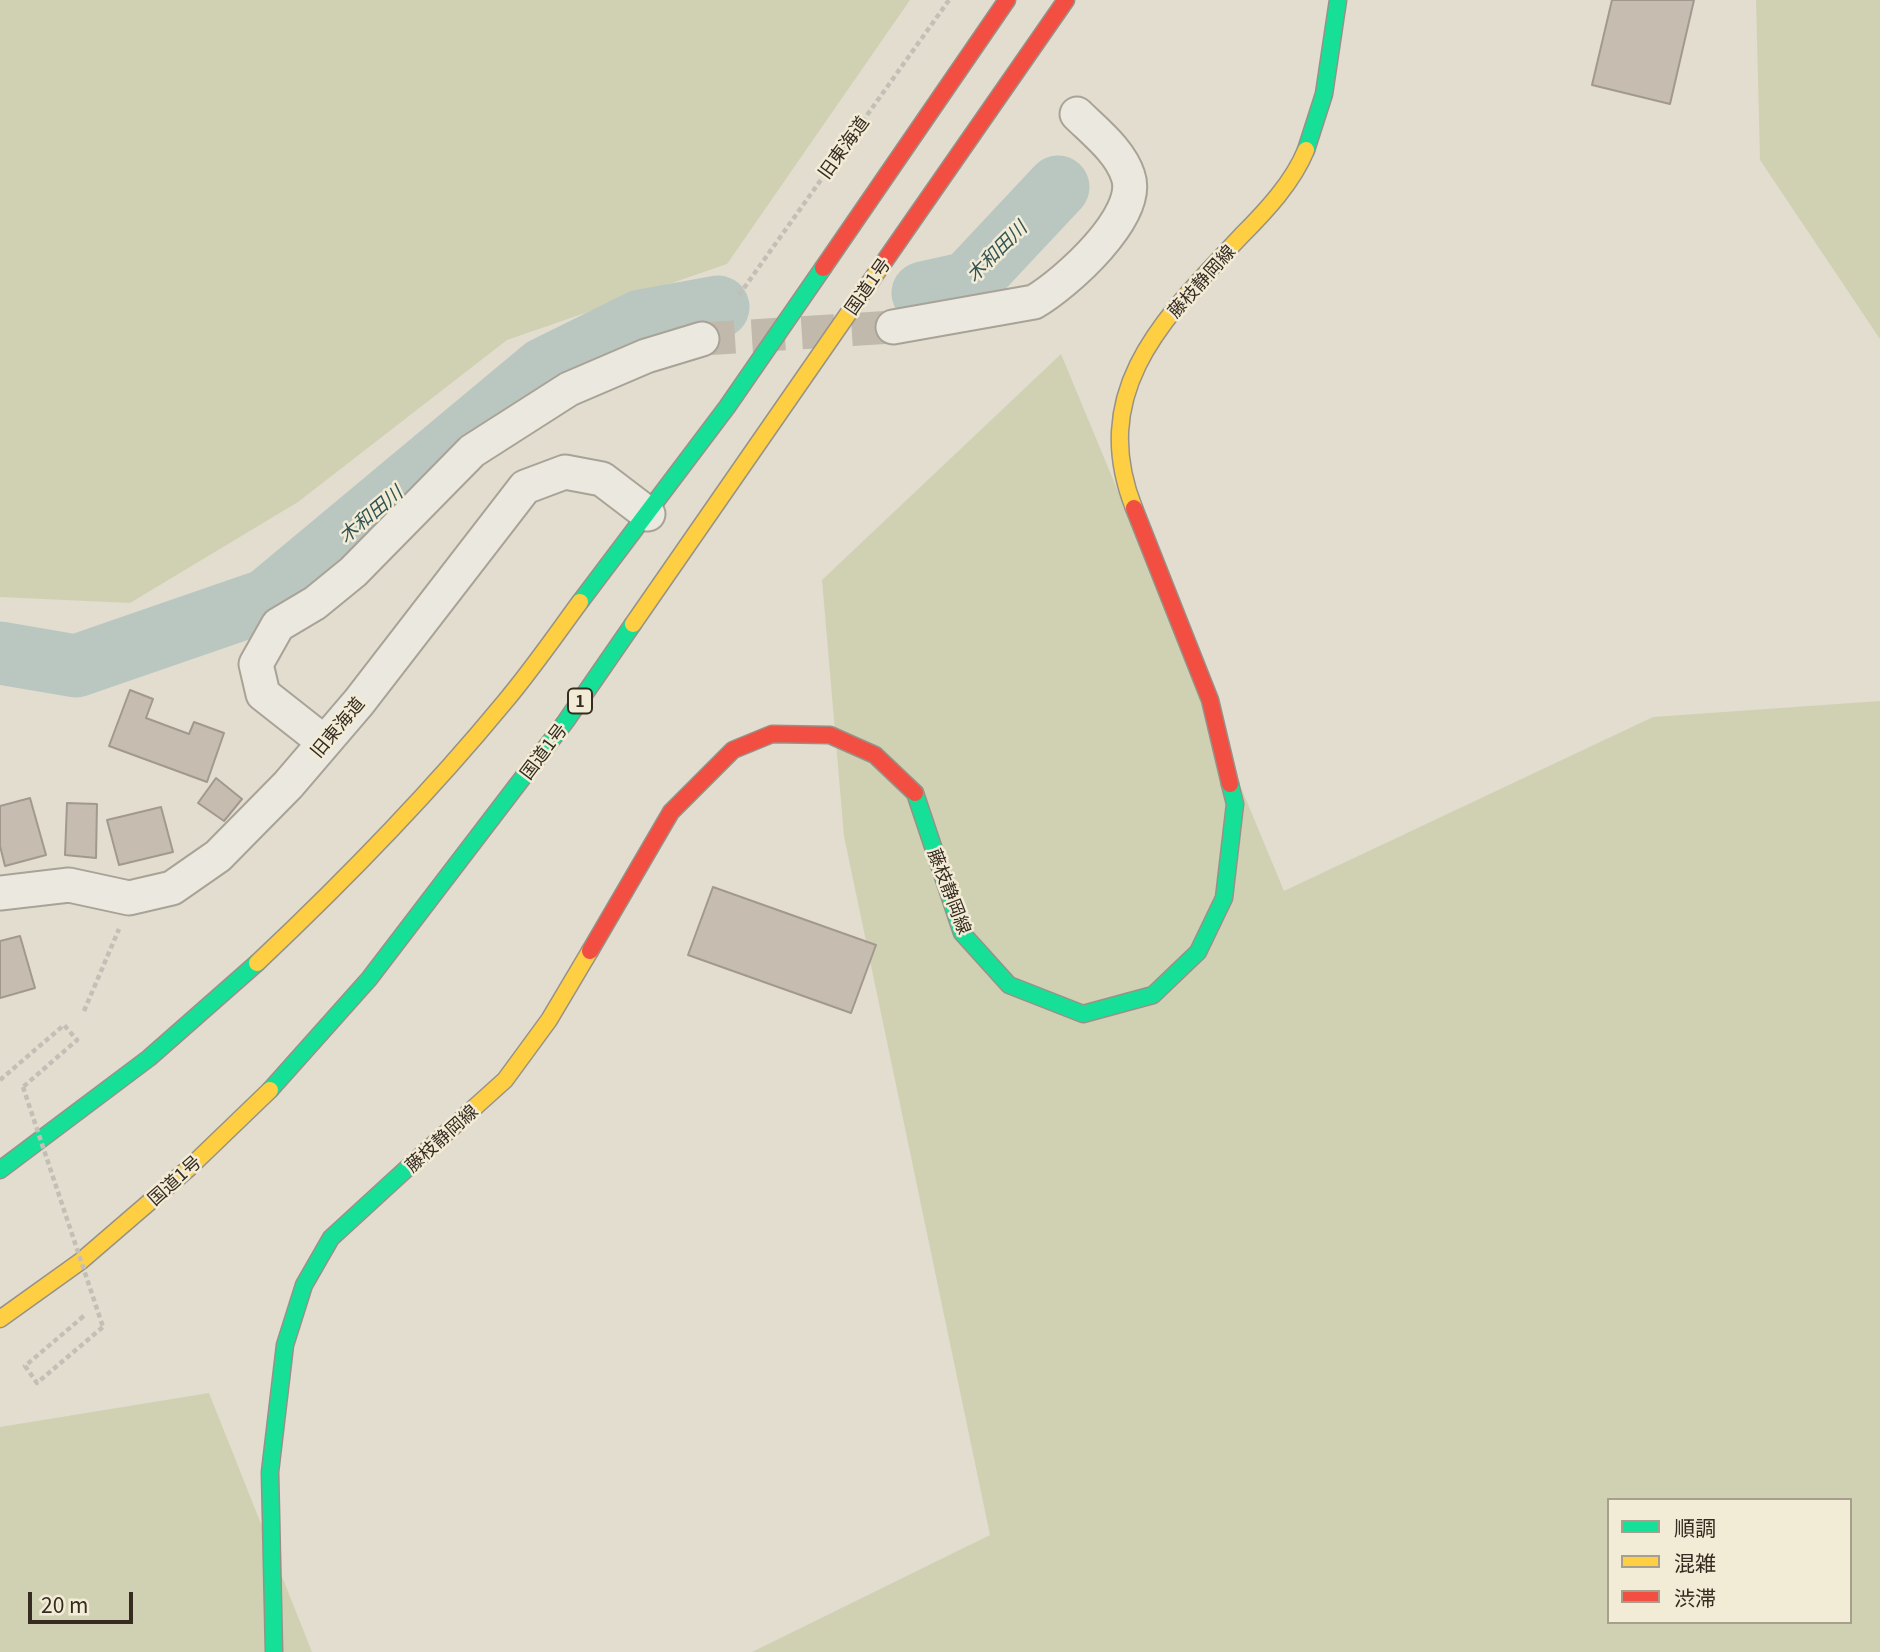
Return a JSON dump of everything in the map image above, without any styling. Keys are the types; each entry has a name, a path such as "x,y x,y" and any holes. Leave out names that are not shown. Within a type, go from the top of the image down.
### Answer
{"main road":[{"path":"0,1170 149,1058 332,892 428,791 505,702 648,514 835,253 1007,0"},
{"name":"国道1号","path":"0,1319 81,1261 189,1168 281,1079 369,979 566,721 1066,0"},
{"name":"藤枝静岡線","path":"274,1652 270,1472 285,1345 304,1285 331,1238 505,1080 549,1020 671,812 733,750 772,734 830,735 874,755 916,793 962,933 1009,985 1083,1014 1153,995 1198,952 1224,898 1235,804 1210,701 1123,480 1118,426 1136,365 1173,308 1272,204 1305,154 1324,94 1338,0"}],"street":[{"path":"893,327 1034,302 1051,292 1118,224 1129,204 1129,177 1116,153 1077,114"},
{"path":"324,742 263,694 256,664 278,625 315,603 353,572 471,451 517,419 569,388 646,356 702,339"},
{"name":"旧東海道","path":"0,893 69,885 129,898 172,888 218,856 288,785 324,742 525,487 565,472 602,479 648,514"}],"path":[{"name":"旧東海道","path":"739,295 949,0"},
{"path":"84,1011 116,940 129,898"},
{"path":"0,1080 64,1025 78,1040 23,1087 103,1327 37,1383 25,1366 85,1315 80,1319"}],"green space":[{"path":"0,0 910,0 727,264 507,340 298,502 130,603 0,597"},
{"path":"1756,0 1880,0 1880,339 1760,160"},
{"path":"1061,354 1284,891 1653,717 1880,701 1880,1652 752,1652 990,1535 844,836 822,580"},
{"path":"209,1393 312,1652 0,1652 0,1427"}],"building":[{"path":"1612,0 1694,0 1670,104 1592,85"},
{"path":"130,690 153,699 146,718 189,734 194,722 224,733 207,782 109,746"},
{"path":"216,778 242,799 224,821 198,803"},
{"path":"30,798 46,855 5,866 0,846 0,806"},
{"path":"67,803 97,804 96,858 65,855"},
{"path":"161,807 173,852 119,865 107,820"},
{"path":"713,887 876,945 851,1013 688,955"},
{"path":"20,936 35,988 0,998 0,941"}],"waterway":[{"name":"木和田川","path":"923,293 968,283 1058,187"},
{"name":"木和田川","path":"0,653 76,666 267,600 544,369 641,321 718,307"}],"tunnel":[{"path":"702,339 893,327"}],"traffic: fast":[{"path":"1306,150 1324,94 1338,0"},
{"path":"580,602 727,407 823,268"},
{"path":"270,1090 369,979 566,721 633,624"},
{"path":"915,793 962,933 1009,985 1083,1014 1153,995 1198,952 1224,898 1235,804 1230,784"},
{"path":"0,1170 149,1058 257,963"},
{"path":"274,1652 270,1472 285,1345 304,1285 331,1238 415,1161"}],"traffic: slow":[{"path":"1134,508 1122,465 1120,427 1127,391 1142,357 1186,295 1278,196 1306,150"},
{"path":"633,624 884,262"},
{"path":"257,963 353,869 445,772 513,692 580,602"},
{"path":"415,1161 505,1080 549,1020 590,951"},
{"path":"0,1319 81,1261 189,1168 270,1090"}],"traffic: jam":[{"path":"823,268 1007,0"},
{"path":"884,262 1066,0"},
{"path":"1134,508 1210,700 1230,784"},
{"path":"590,951 671,812 733,750 772,734 830,735 875,755 915,793"}]}
